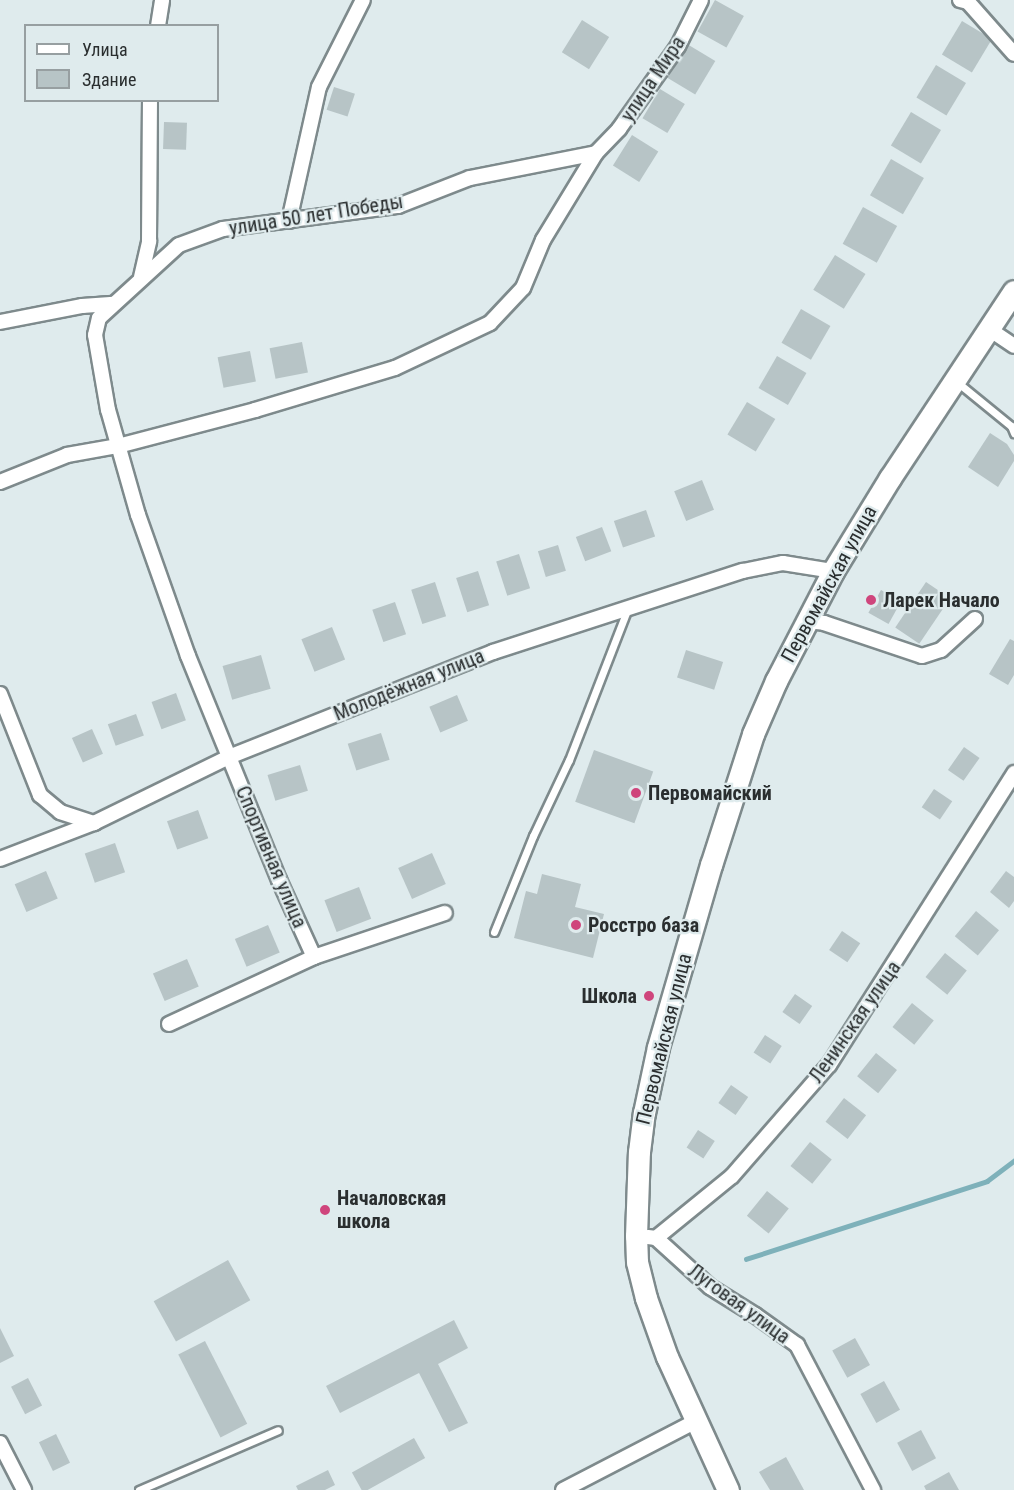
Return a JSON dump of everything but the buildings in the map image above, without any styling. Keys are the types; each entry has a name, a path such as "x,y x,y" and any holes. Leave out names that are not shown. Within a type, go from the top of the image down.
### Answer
{"main road":[{"name":"Первомайская улица","path":"728,1490 667,1357 646,1298 637,1262 646,1237 637,1187 644,1113 667,1013 753,734 806,621 833,571 890,478 1014,291"}],"street":[{"path":"158,24 162,0"},
{"path":"289,221 319,87 363,0"},
{"name":"улица Мира","path":"596,153 619,129 678,46 701,0"},
{"path":"960,0 968,2 1014,54"},
{"path":"141,278 149,241 150,102"},
{"path":"0,482 68,455 118,446 255,410 394,368 490,322 523,288 543,240 596,153"},
{"name":"улица 50 лет Победы","path":"229,757 188,656 138,515 108,410 95,335 99,318 178,245 223,229 398,206 470,178 596,153"},
{"path":"0,322 82,306 114,304"},
{"path":"989,329 1014,346"},
{"name":"Молодёжная улица","path":"0,859 94,823 229,757 493,652 743,571 783,563 833,571"},
{"path":"806,621 824,623 906,648 922,656 941,650 975,619"},
{"path":"0,694 40,795 60,812 94,823"},
{"name":"Спортивная улица","path":"229,757 279,880 314,957"},
{"name":"Ленинская улица","path":"646,1237 732,1176 829,1065 1014,773"},
{"path":"169,1024 314,957 445,913"},
{"name":"Луговая улица","path":"646,1237 710,1287 797,1345 873,1490"},
{"path":"563,1490 696,1421"},
{"path":"0,1443 24,1490"}],"lane":[{"path":"955,380 1011,426 1014,433"},
{"path":"494,932 533,836 569,760 628,608"},
{"path":"139,1490 278,1430"}],"waterway":[{"path":"746,1259 987,1181 1014,1161"}],"place":[{"name":"Ларек Начало","path":"871,600"},
{"name":"Первомайский","path":"636,793"},
{"name":"Росстро база","path":"576,925"},
{"name":"Школа","path":"649,996"},
{"name":"Началовская школа","path":"325,1210"}]}
